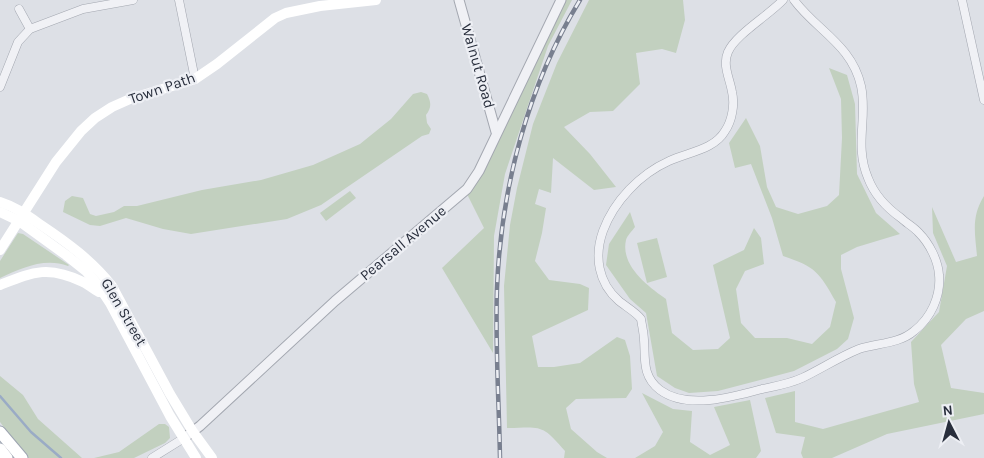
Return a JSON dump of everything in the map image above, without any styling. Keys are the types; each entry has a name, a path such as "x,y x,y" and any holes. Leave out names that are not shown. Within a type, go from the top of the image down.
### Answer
{"main road":[{"name":"Town Path","path":"0,250 56,162 81,132 112,107 130,99 195,80 275,18 286,13 320,6 376,0"},
{"name":"Glen Street","path":"0,202 74,248 97,268 112,286 127,325 196,458"},
{"name":"Glen Street","path":"0,212 22,217 86,271 127,325 193,432 212,458"},
{"path":"67,275 97,268"},
{"path":"0,285 27,274 44,271 67,275 84,282 98,292 104,293"},
{"path":"0,432 22,458"},
{"path":"0,449 7,458"}],"street":[{"path":"0,87 18,42 30,29 83,8 133,0"},
{"path":"179,0 195,80"},
{"name":"Walnut Road","path":"458,0 496,132"},
{"name":"Pearsall Avenue","path":"184,438 193,432 334,301 465,190 479,171 496,132 561,0"},
{"path":"783,0 740,37 728,50 726,68 734,103 726,131 712,145 669,161 641,178 623,196 614,210 604,229 599,245 600,270 607,288 614,297 641,320 645,342 645,369 650,379 660,390 677,397 702,400 722,398 789,383 803,378 830,362 858,350 903,338 917,330 934,307 938,292 937,266 930,249 919,233 882,202 865,172 860,144 863,107 861,86 854,65 841,46 804,14 794,0"},
{"path":"962,0 984,100"},
{"path":"19,9 30,29"},
{"path":"152,458 184,438"}],"green space":[{"path":"561,0 572,0 548,46 505,174 494,236 493,353 442,268 484,228 465,190"},
{"path":"589,0 683,0 685,20 676,53 662,49 636,53 640,84 613,111 590,112 564,127 590,154 616,187 594,190 553,158 551,193 539,189 535,204 546,208 535,261 549,280 580,284 589,288 588,310 532,336 538,367 554,367 580,363 617,337 625,340 630,356 632,389 626,398 576,399 566,408 571,429 597,452 607,458 564,458 565,451 546,432 528,427 507,428 504,286 510,225 533,124 557,63"},
{"path":"829,68 847,75 855,104 857,174 876,213 900,234 857,247 841,255 841,269 854,318 848,339 837,349 794,371 718,391 689,393 675,388 657,376 646,313 630,299 606,265 609,244 630,212 635,227 626,240 625,250 627,258 637,275 666,299 672,333 693,350 718,349 730,338 713,265 744,250 754,228 761,238 764,264 745,271 736,289 741,323 755,338 787,338 812,344 830,327 836,302 816,272 810,267 783,256 772,218 751,164 735,168 729,143 746,118 760,146 767,187 776,207 798,214 827,206 839,195 842,138 841,99"},
{"path":"421,92 427,94 430,102 426,115 427,123 431,129 429,134 422,136 321,205 287,219 191,234 163,229 126,218 100,226 90,225 63,212 65,201 72,196 83,198 90,214 96,216 114,212 124,206 137,206 202,190 261,180 313,165 360,144 391,119 413,94"},
{"path":"350,191 356,198 326,221 320,213"},
{"path":"984,196 984,311 966,319 941,345 951,388 984,393 984,414 887,434 832,458 803,458 801,453 805,437 776,433 765,398 795,391 795,422 823,429 919,402 914,384 911,342 939,312 947,266 933,233 932,207 956,262 977,256 976,218"},
{"path":"18,233 23,234 69,265 42,263 25,267 0,278 0,261"},
{"path":"657,238 667,277 647,283 637,243"},
{"path":"0,376 23,395 38,419 82,458 27,458 0,422"},
{"path":"642,393 673,409 692,411 690,442 710,455 730,445 714,407 750,400 761,451 756,458 635,458 655,446 663,432"},
{"path":"159,424 165,424 169,427 170,438 165,443 134,458 94,458 119,452"}],"waterway":[{"path":"0,396 31,432 61,458"}],"railway":[{"path":"500,458 497,288 504,213 520,138 532,102 546,67 580,0"}]}
